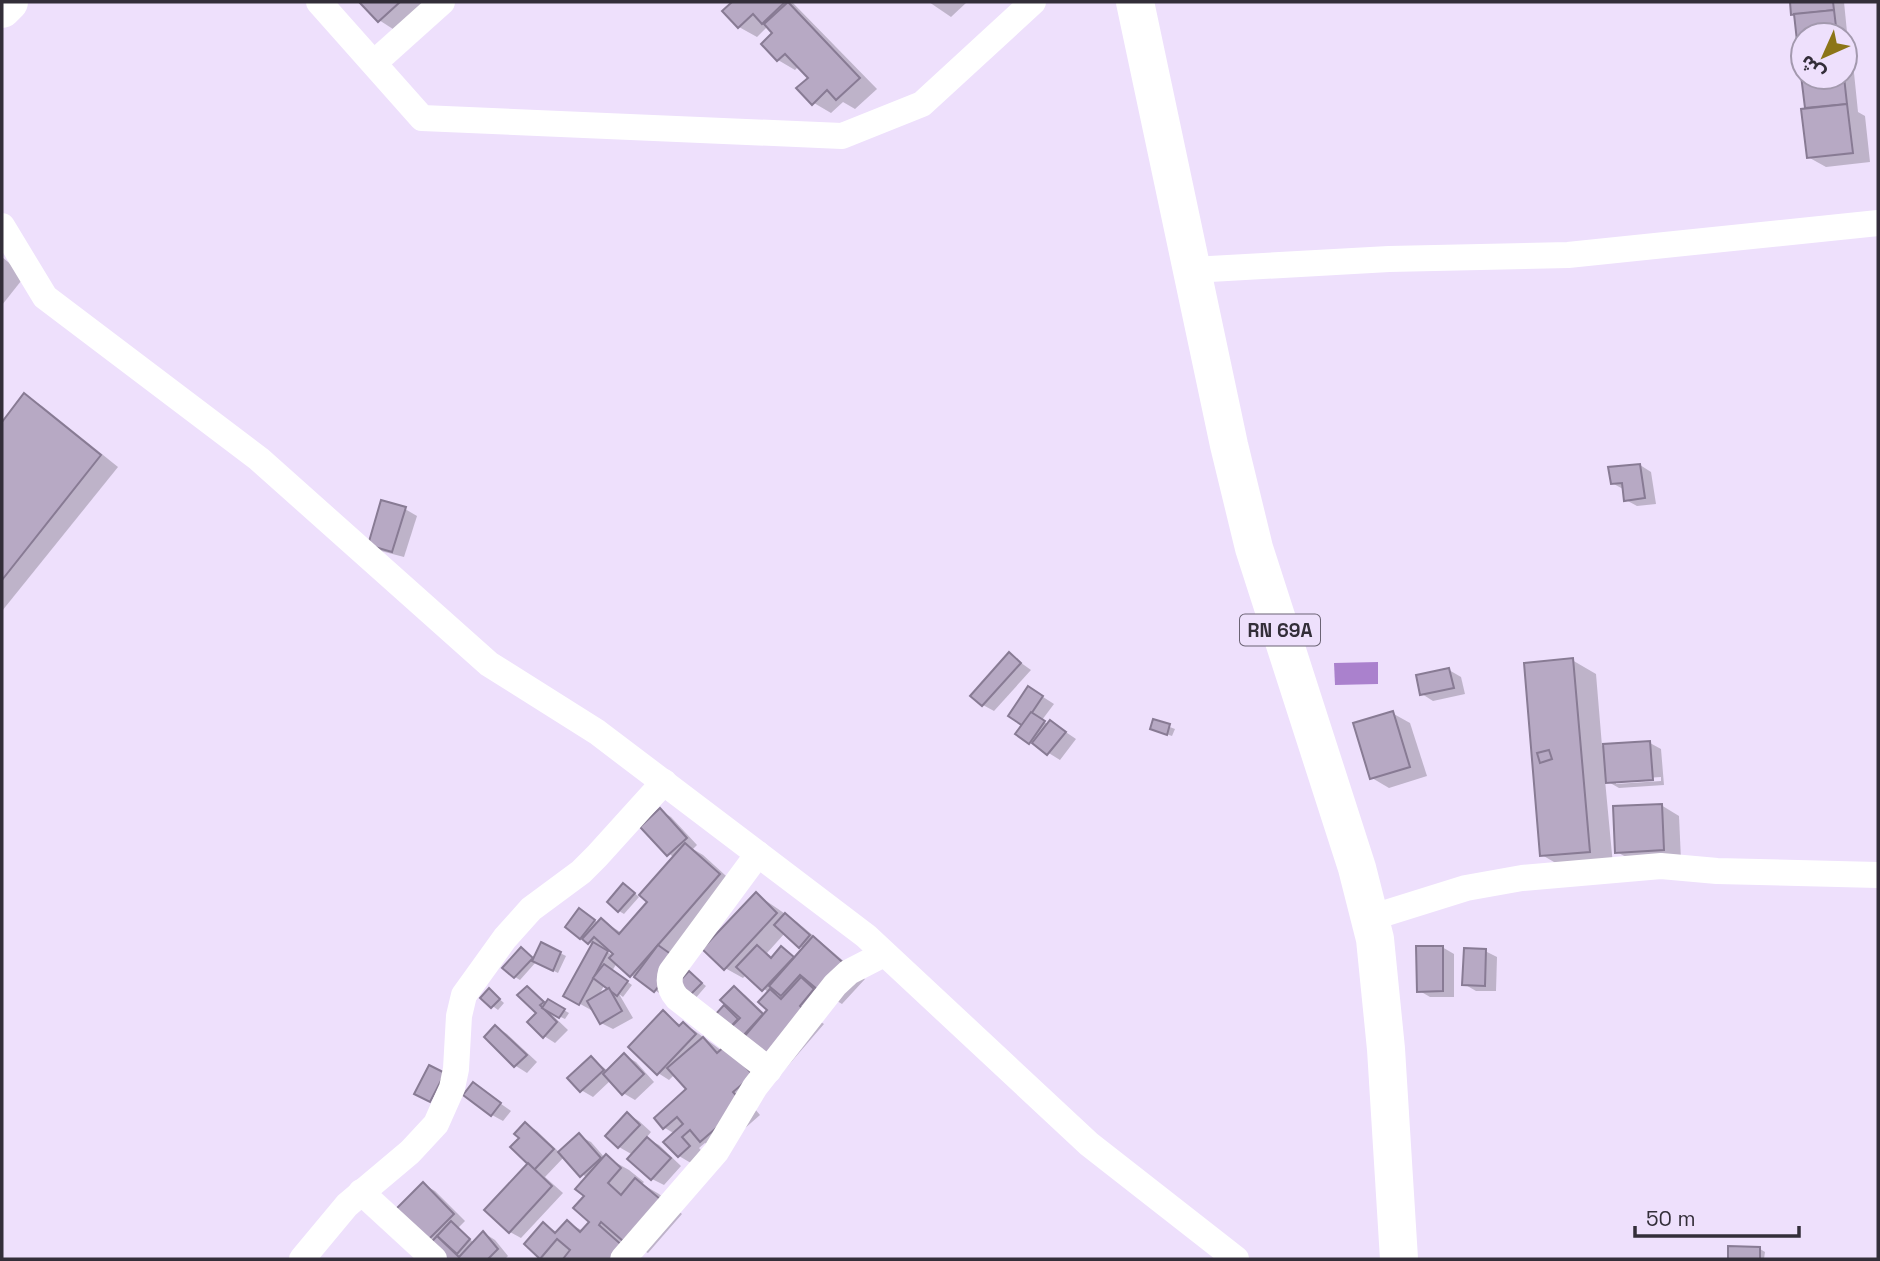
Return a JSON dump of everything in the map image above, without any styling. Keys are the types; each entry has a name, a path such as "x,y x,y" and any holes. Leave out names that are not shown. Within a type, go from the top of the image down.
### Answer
{"main road":[{"path":"2,9 9,2"},
{"name":"RN 69A","path":"1135,2 1229,445 1254,548 1357,868 1375,939 1386,1049 1399,1259"}],"street":[{"path":"319,2 422,118 842,136 922,104 1033,2"},
{"path":"374,63 442,2"},
{"path":"1192,270 1389,259 1567,255 1878,222"},
{"path":"2,226 45,297 259,458 489,664 597,732 866,936 1089,1144 1236,1259"},
{"path":"302,1259 340,1212 410,1153 436,1124 452,1088 456,1069 459,1016 464,995 505,938 531,909 581,872 664,782"},
{"path":"758,854 671,972 669,979 670,987 677,998 769,1070"},
{"path":"1370,918 1478,886 1522,878 1661,866 1717,871 1878,875"},
{"path":"623,1259 716,1152 748,1097 835,985 849,972 884,954"},
{"path":"361,1192 434,1259"}],"shaded area":[{"path":"1378,662 1378,684 1335,685 1334,663"}],"building":[{"path":"359,2 400,2 378,22"},
{"path":"732,2 785,2 762,24 753,14 738,28 722,11"},
{"path":"788,2 860,78 836,100 827,90 812,105 796,88 808,78 785,54 777,61 761,44 772,33 764,24"},
{"path":"1790,2 1833,2 1834,10 1791,15"},
{"path":"1834,10 1835,21 1795,21 1794,14"},
{"path":"1803,91 1846,91 1847,104 1805,108"},
{"path":"1847,104 1853,153 1807,158 1801,109"},
{"path":"24,393 101,455 2,580 2,422"},
{"path":"1640,464 1645,498 1624,501 1622,483 1611,484 1608,467"},
{"path":"381,500 406,507 392,552 368,545"},
{"path":"1009,652 1021,663 982,706 970,696"},
{"path":"1573,658 1590,852 1540,856 1524,663"},
{"path":"1449,668 1454,688 1420,695 1416,675"},
{"path":"1028,686 1043,696 1023,726 1008,716"},
{"path":"1393,711 1410,767 1370,779 1353,723"},
{"path":"1031,712 1045,721 1029,744 1015,734"},
{"path":"1153,719 1170,724 1167,735 1150,729"},
{"path":"1050,720 1066,732 1047,755 1032,743"},
{"path":"1650,741 1653,780 1606,783 1603,744"},
{"path":"1549,750 1552,759 1540,763 1537,753"},
{"path":"1662,804 1664,850 1615,853 1613,806"},
{"path":"660,808 687,838 667,856 640,827"},
{"path":"685,843 720,874 630,977 609,958 613,954 594,937 588,944 582,939 601,918 619,934 647,902 639,895"},
{"path":"623,883 635,893 618,912 607,902"},
{"path":"756,892 777,913 724,970 702,949"},
{"path":"579,908 595,920 580,939 565,927"},
{"path":"785,913 810,935 799,948 774,925"},
{"path":"813,936 849,968 824,995 800,975 781,996 769,986"},
{"path":"541,942 561,952 553,971 532,961"},
{"path":"593,942 608,951 579,1005 563,996"},
{"path":"658,945 679,960 654,992 634,977"},
{"path":"757,945 771,958 781,946 794,957 762,991 736,967"},
{"path":"1416,946 1443,946 1443,991 1417,992"},
{"path":"521,947 533,958 514,978 502,968"},
{"path":"1464,948 1486,949 1485,986 1462,985"},
{"path":"604,964 628,981 617,996 593,978"},
{"path":"689,971 702,983 687,998 675,986"},
{"path":"801,977 814,989 800,1006 807,1013 762,1066 731,1052 767,1010 758,1002 770,989 781,999"},
{"path":"527,986 544,1002 540,1005 557,1022 543,1038 527,1022 536,1013 517,995"},
{"path":"734,986 763,1014 742,1037 731,1027 740,1018 720,1000"},
{"path":"489,988 500,999 491,1008 480,998"},
{"path":"609,988 622,1011 600,1024 587,1001"},
{"path":"548,999 565,1009 559,1018 542,1008"},
{"path":"724,1005 738,1019 719,1039 705,1026"},
{"path":"663,1010 679,1026 683,1022 696,1034 657,1075 628,1047"},
{"path":"495,1025 527,1055 514,1067 484,1037"},
{"path":"703,1037 717,1053 726,1045 753,1075 733,1092 744,1104 700,1142 690,1130 682,1137 690,1146 678,1157 663,1142 683,1124 677,1117 663,1129 654,1118 686,1089 667,1068"},
{"path":"624,1053 644,1074 622,1095 603,1074"},
{"path":"591,1056 604,1070 580,1092 567,1078"},
{"path":"429,1065 445,1073 430,1102 414,1094"},
{"path":"473,1082 501,1103 491,1116 463,1095"},
{"path":"627,1112 640,1125 618,1148 605,1136"},
{"path":"525,1122 554,1149 534,1170 510,1147 519,1138 514,1134"},
{"path":"579,1133 601,1158 580,1177 558,1152"},
{"path":"647,1137 671,1158 651,1180 627,1159"},
{"path":"606,1154 621,1168 608,1183 621,1195 635,1178 660,1199 623,1241 601,1222 599,1225 624,1247 614,1259 563,1259 570,1250 557,1239 540,1259 524,1244 543,1222 555,1233 567,1220 580,1232 589,1222 573,1208 584,1196 575,1189"},
{"path":"528,1163 552,1186 509,1233 484,1210"},
{"path":"423,1182 454,1214 421,1247 390,1215"},
{"path":"451,1221 470,1239 457,1254 437,1236"},
{"path":"483,1231 498,1249 488,1259 427,1259 421,1253 437,1236 459,1257"},
{"path":"1728,1246 1760,1247 1760,1259 1728,1259"}]}
